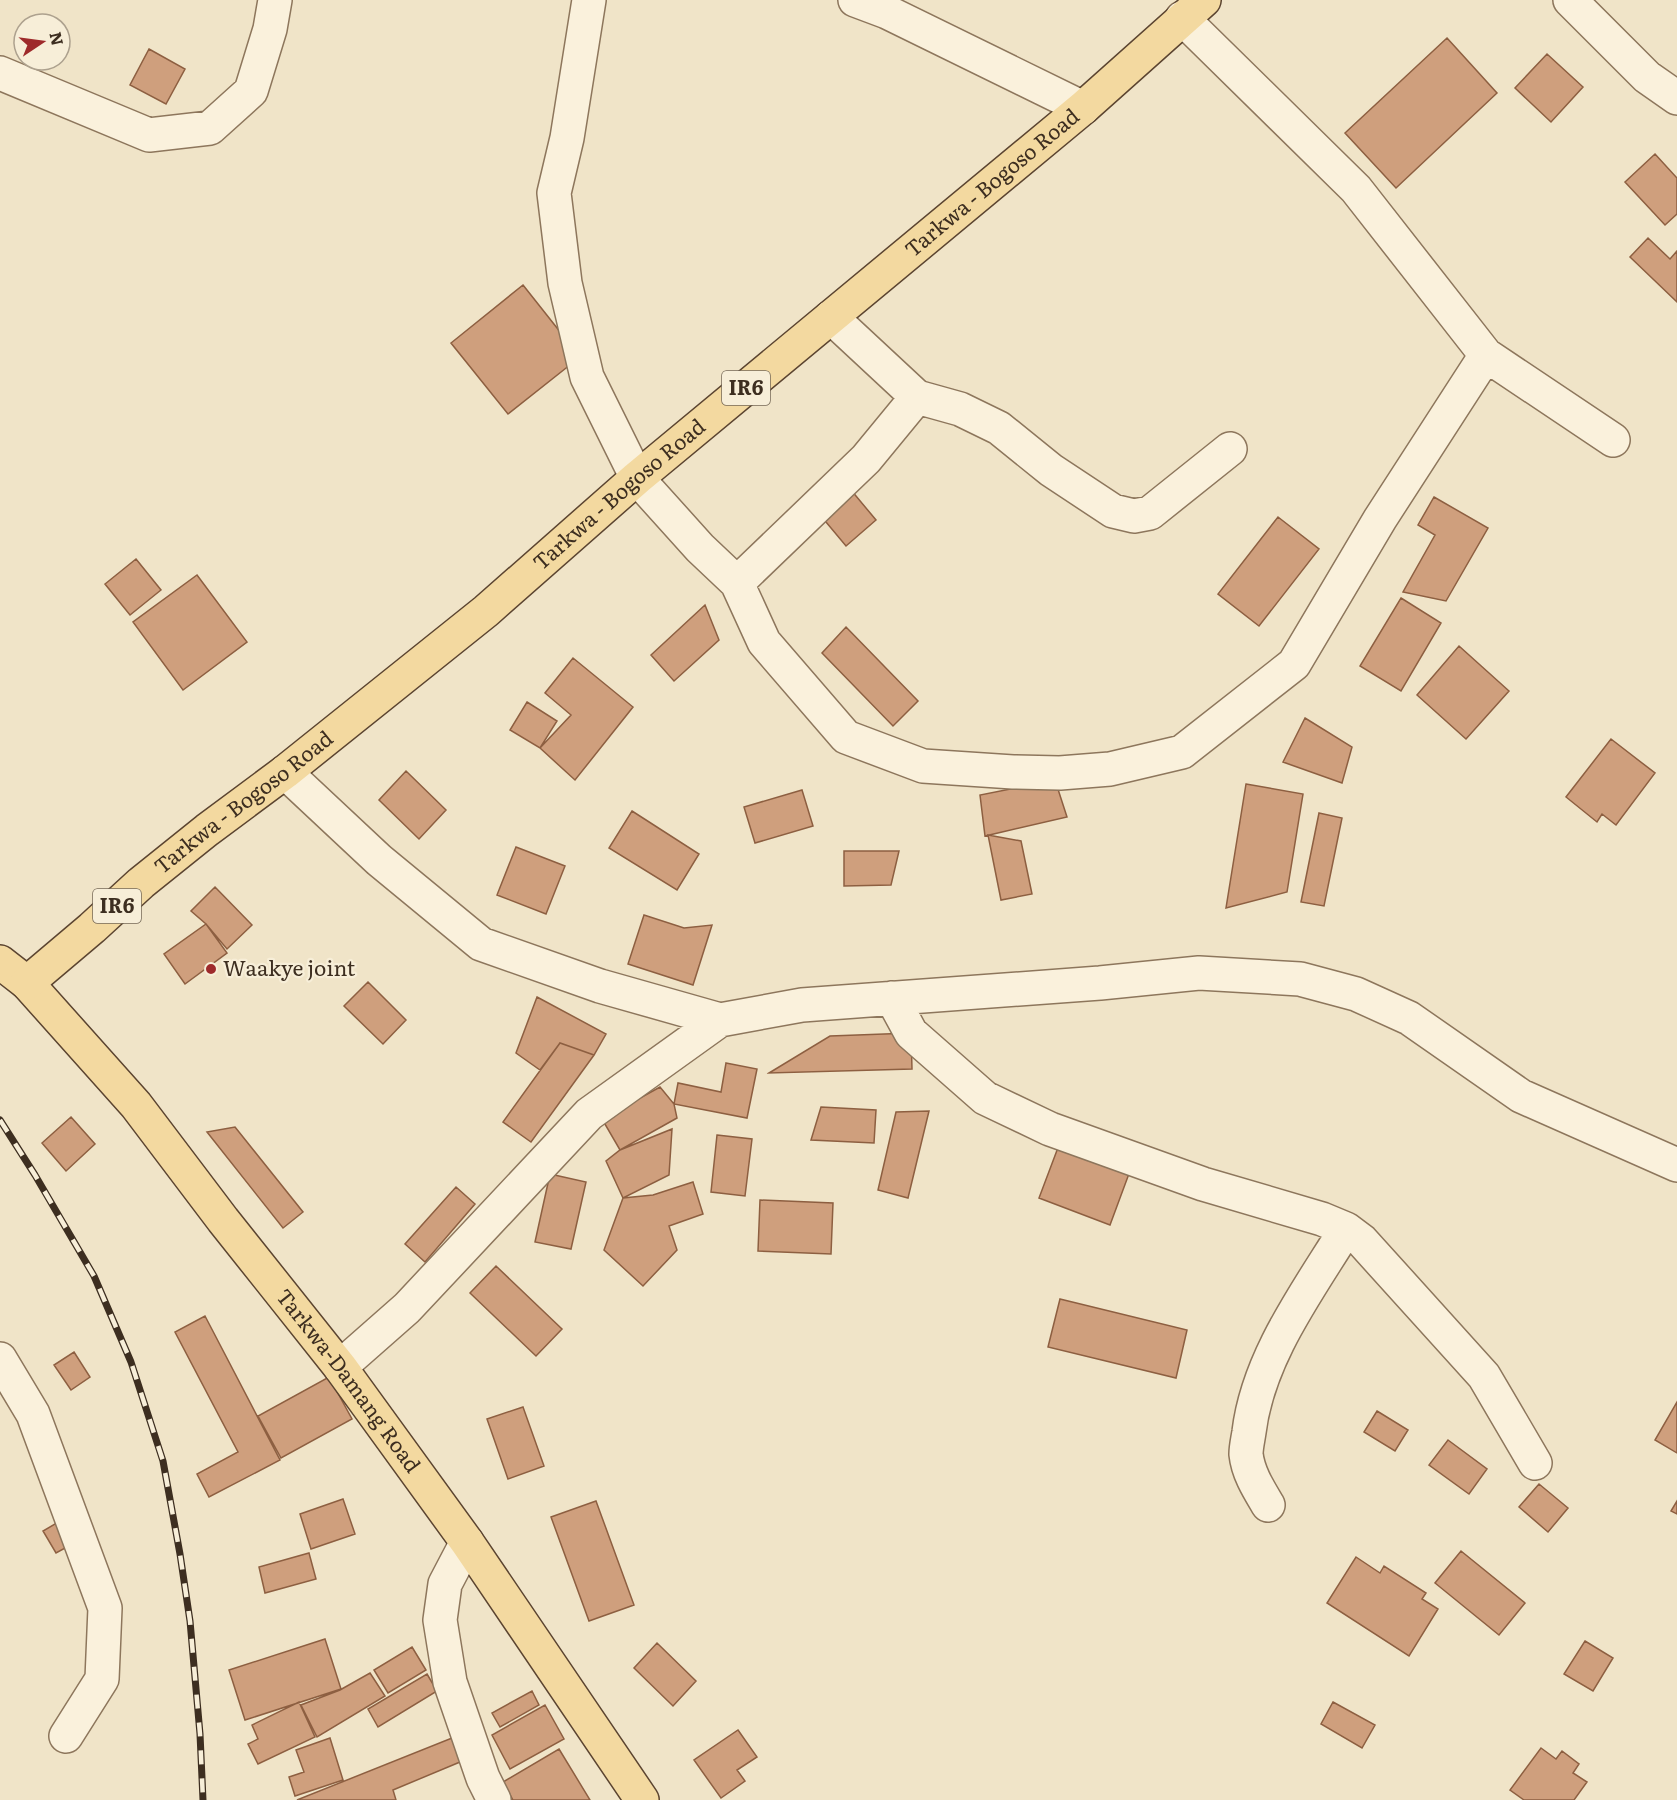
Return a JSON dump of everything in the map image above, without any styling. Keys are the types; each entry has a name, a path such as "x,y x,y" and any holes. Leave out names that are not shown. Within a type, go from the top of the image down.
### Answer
{"main road":[{"name":"Tarkwa - Bogoso Road","path":"27,983 174,857 285,772 486,611 637,478 1083,108 1193,9"},
{"name":"Tarkwa-Damang Road","path":"0,962 27,983 136,1104 223,1220 340,1367 467,1542 642,1800"}],"street":[{"path":"0,73 149,135 210,128 251,90 270,29 275,0"},
{"path":"589,0 567,138 554,193 565,283 587,377 637,478 700,548 737,583 764,642 846,736 923,766 1060,773 1110,770 1182,752 1294,664 1380,519 1486,355"},
{"path":"855,0 887,12 1083,108"},
{"path":"1570,0 1647,76 1677,98"},
{"path":"1193,9 1356,189 1486,355 1613,440"},
{"path":"831,317 917,397 960,409 999,428 1051,470 1113,511 1134,516 1149,513 1230,449"},
{"path":"737,583 866,459 917,397"},
{"path":"285,772 379,860 481,944 600,986 720,1020"},
{"path":"340,1367 407,1308 589,1114 720,1020 802,1005 1199,974 1300,978 1356,994 1409,1018 1521,1096 1673,1160"},
{"path":"892,999 911,1033 985,1098 1050,1129 1203,1184 1322,1219 1347,1229 1362,1241 1485,1376 1535,1463"},
{"path":"1268,1505 1254,1481 1246,1454 1252,1411 1261,1379 1294,1312 1347,1229"},
{"path":"0,1359 33,1414 105,1608 102,1679 66,1736"},
{"path":"467,1542 445,1584 440,1620 450,1682 483,1779 494,1800"}],"building":[{"path":"1447,38 1497,93 1396,188 1345,133"},
{"path":"149,49 185,69 166,104 130,85"},
{"path":"1547,54 1583,87 1551,122 1515,88"},
{"path":"1655,154 1677,178 1677,214 1665,225 1625,182"},
{"path":"1648,238 1670,259 1677,251 1677,302 1630,257"},
{"path":"523,285 580,357 508,414 451,343"},
{"path":"846,484 876,520 846,546 816,510"},
{"path":"1434,497 1488,528 1446,601 1403,592 1435,535 1418,525"},
{"path":"1278,517 1319,549 1259,626 1218,594"},
{"path":"136,559 161,590 130,615 105,584"},
{"path":"197,575 247,642 183,690 133,622"},
{"path":"1401,598 1441,623 1401,691 1360,666"},
{"path":"705,605 719,640 674,681 651,655"},
{"path":"846,627 918,701 893,726 822,653"},
{"path":"1459,646 1509,691 1466,739 1417,695"},
{"path":"573,658 633,707 575,780 540,748 571,715 545,693"},
{"path":"527,702 557,721 540,748 510,730"},
{"path":"1305,718 1352,747 1342,783 1283,762"},
{"path":"1611,739 1655,773 1616,825 1602,814 1597,822 1566,797"},
{"path":"406,771 446,810 419,839 379,800"},
{"path":"1055,780 1067,817 985,836 980,795"},
{"path":"1246,784 1303,794 1287,892 1226,908"},
{"path":"802,790 813,826 755,843 744,807"},
{"path":"632,811 699,854 677,890 609,848"},
{"path":"1319,813 1342,818 1324,906 1301,902"},
{"path":"988,835 1021,841 1032,894 1001,900"},
{"path":"516,847 565,866 546,914 497,895"},
{"path":"844,851 899,851 891,885 844,886"},
{"path":"215,887 252,925 227,949 206,924 191,911"},
{"path":"644,915 684,928 712,925 693,985 628,964"},
{"path":"206,924 227,953 185,984 164,954"},
{"path":"368,982 406,1020 383,1044 344,1006"},
{"path":"537,997 606,1034 594,1055 560,1043 540,1070 516,1053"},
{"path":"911,1033 912,1069 769,1073 830,1036"},
{"path":"560,1043 594,1055 531,1142 503,1122"},
{"path":"726,1063 757,1069 747,1118 674,1104 678,1083 721,1092"},
{"path":"660,1087 674,1104 677,1118 620,1150 602,1119"},
{"path":"821,1107 876,1110 874,1143 811,1140"},
{"path":"929,1111 908,1198 878,1190 896,1112"},
{"path":"71,1117 95,1144 66,1171 42,1143"},
{"path":"235,1127 303,1212 283,1228 207,1132"},
{"path":"672,1129 669,1175 623,1198 606,1161 620,1150"},
{"path":"717,1135 752,1139 745,1196 711,1192"},
{"path":"1059,1145 1130,1171 1110,1225 1039,1198"},
{"path":"550,1174 586,1182 571,1249 535,1242"},
{"path":"693,1182 703,1214 669,1226 677,1250 643,1286 604,1250 623,1198 653,1195"},
{"path":"456,1187 475,1204 425,1262 405,1244"},
{"path":"760,1200 833,1203 831,1254 758,1251"},
{"path":"496,1266 562,1329 536,1356 470,1293"},
{"path":"1060,1299 1187,1330 1176,1378 1048,1347"},
{"path":"205,1316 280,1460 209,1497 197,1474 238,1452 175,1332"},
{"path":"74,1352 90,1377 71,1390 54,1365"},
{"path":"329,1377 352,1419 281,1458 258,1416"},
{"path":"1677,1402 1677,1453 1655,1440"},
{"path":"523,1407 544,1466 508,1479 487,1419"},
{"path":"1377,1411 1408,1430 1395,1451 1364,1432"},
{"path":"1448,1440 1487,1469 1469,1494 1429,1465"},
{"path":"1539,1484 1568,1508 1548,1532 1519,1507"},
{"path":"343,1499 355,1534 311,1549 300,1514"},
{"path":"596,1501 634,1605 589,1621 551,1517"},
{"path":"1677,1501 1677,1514 1671,1511"},
{"path":"67,1517 80,1540 56,1553 43,1531"},
{"path":"1461,1551 1525,1603 1499,1635 1435,1583"},
{"path":"309,1553 316,1579 265,1593 259,1567"},
{"path":"1356,1557 1380,1573 1384,1566 1426,1593 1422,1599 1438,1609 1409,1656 1327,1603"},
{"path":"325,1639 341,1689 245,1720 229,1670"},
{"path":"1585,1641 1613,1658 1593,1691 1564,1674"},
{"path":"657,1643 696,1681 673,1706 634,1668"},
{"path":"412,1647 426,1670 388,1693 374,1670"},
{"path":"370,1673 385,1696 317,1737 301,1705 340,1690"},
{"path":"427,1674 437,1691 378,1727 368,1709"},
{"path":"532,1691 539,1705 500,1727 492,1713"},
{"path":"299,1702 315,1737 258,1764 248,1744 258,1739 252,1725"},
{"path":"1333,1702 1375,1725 1362,1748 1321,1724"},
{"path":"545,1705 564,1739 510,1769 492,1735"},
{"path":"738,1730 757,1757 737,1770 745,1781 721,1798 694,1760"},
{"path":"330,1738 343,1780 295,1796 289,1777 304,1772 296,1750"},
{"path":"452,1738 460,1762 393,1790 396,1800 297,1800"},
{"path":"1541,1748 1556,1759 1562,1751 1579,1764 1573,1773 1587,1782 1574,1800 1524,1800 1510,1790"},
{"path":"559,1749 590,1800 513,1800 503,1782"}],"railway":[{"path":"0,1120 94,1276 131,1362 163,1461 190,1621 203,1800"}],"place":[{"name":"Waakye joint","path":"211,969"}]}
